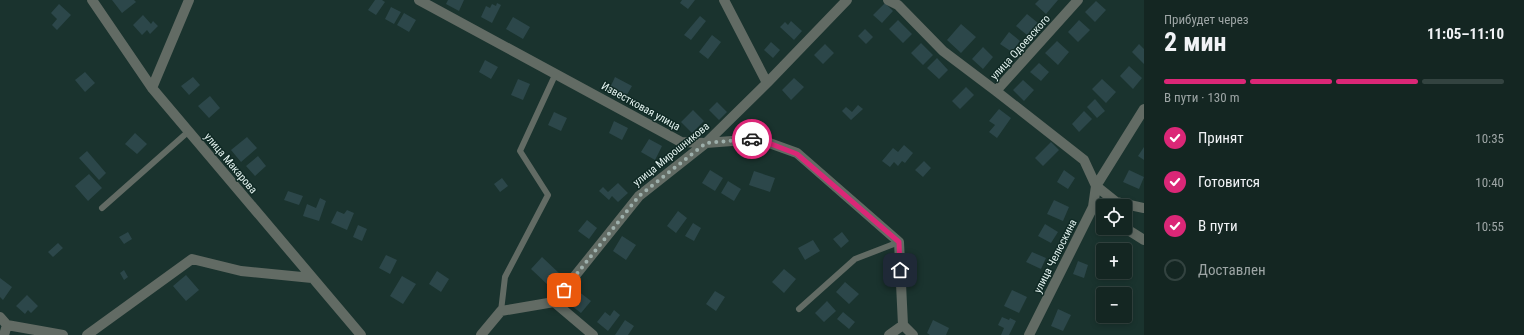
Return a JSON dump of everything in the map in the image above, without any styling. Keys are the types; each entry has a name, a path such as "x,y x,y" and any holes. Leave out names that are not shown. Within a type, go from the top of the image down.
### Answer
{"street":[{"name":"улица Макарова","path":"92,0 152,88 361,335"},
{"path":"152,88 188,0"},
{"name":"Известковая улица","path":"419,0 681,142 706,143 758,139 797,154 899,242"},
{"path":"724,0 767,83"},
{"name":"улица Мирошникова","path":"554,302 639,196 706,143 767,83 847,0"},
{"path":"888,0 900,3 943,51 1084,160 1096,186 1116,202 1144,208"},
{"name":"улица Одоевского","path":"996,91 1078,0"},
{"name":"улица Челюскина","path":"1029,335 1093,208 1096,186 1144,110"},
{"path":"1132,232 1144,240"},
{"path":"899,242 903,325 913,335"},
{"path":"87,335 192,259 241,271 312,278"},
{"path":"480,335 502,311 554,302 594,335"},
{"path":"889,335 903,325"},
{"path":"4,326 63,335"}],"lane":[{"path":"502,311 505,277 548,195 520,152 556,73"},
{"path":"102,208 189,131"},
{"path":"799,309 855,259 899,242"}],"building":[{"path":"112,0 134,0 136,2 122,13"},
{"path":"375,0 382,0 385,2 376,15 368,10"},
{"path":"448,0 464,0 459,11 446,4"},
{"path":"682,0 695,0 688,9 680,3"},
{"path":"1039,0 1058,0 1046,14 1035,4"},
{"path":"1096,1 1106,10 1095,22 1085,12"},
{"path":"497,3 501,5 492,23 481,17 486,6 490,8 492,4 496,6"},
{"path":"885,3 893,11 882,23 873,15"},
{"path":"59,4 71,15 57,30 52,25 57,19 51,13"},
{"path":"391,7 401,12 394,24 385,19"},
{"path":"404,13 416,20 409,32 397,25"},
{"path":"1027,14 1038,23 1027,35 1016,26"},
{"path":"143,15 151,24 153,21 158,26 150,34 147,30 142,35 133,25"},
{"path":"700,16 706,21 691,40 684,35"},
{"path":"513,17 530,27 523,39 506,29"},
{"path":"898,20 912,34 903,43 889,29"},
{"path":"1079,20 1090,30 1078,42 1068,32"},
{"path":"791,21 802,31 794,40 780,27 785,22 788,25"},
{"path":"961,24 976,37 961,53 947,40"},
{"path":"865,29 873,37 866,44 858,36"},
{"path":"1009,32 1020,41 1012,52 1000,44"},
{"path":"712,35 721,42 708,59 699,52"},
{"path":"1057,41 1069,52 1058,65 1045,53"},
{"path":"771,42 780,50 773,58 764,50"},
{"path":"921,43 933,55 923,65 911,53"},
{"path":"825,44 834,53 823,64 814,55"},
{"path":"1139,44 1144,49 1144,64 1132,52"},
{"path":"983,47 993,57 983,69 972,59"},
{"path":"937,58 948,70 939,79 927,68"},
{"path":"485,60 498,67 491,79 479,72"},
{"path":"1039,63 1049,72 1041,81 1030,72"},
{"path":"1129,66 1142,78 1133,89 1120,76"},
{"path":"85,72 95,83 85,92 75,80"},
{"path":"193,77 200,85 189,95 181,86"},
{"path":"615,77 632,86 625,98 609,90"},
{"path":"794,78 804,87 791,100 782,90"},
{"path":"518,79 530,84 523,100 511,95"},
{"path":"1102,79 1116,92 1106,103 1092,89"},
{"path":"1023,80 1034,90 1024,101 1013,90"},
{"path":"966,87 974,95 960,109 952,101"},
{"path":"210,96 220,108 209,118 198,106"},
{"path":"1095,99 1105,111 1097,118 1087,107"},
{"path":"717,102 727,112 719,120 709,110"},
{"path":"858,105 863,109 851,120 842,111 846,107 852,112"},
{"path":"999,109 1011,118 997,138 989,132 995,125 989,121"},
{"path":"693,110 704,121 692,133 681,122"},
{"path":"1084,111 1092,119 1079,132 1072,124"},
{"path":"554,112 567,118 561,131 548,125"},
{"path":"614,121 628,128 622,140 609,133"},
{"path":"135,133 147,144 137,154 125,144"},
{"path":"247,137 257,148 241,162 231,150"},
{"path":"649,139 662,146 655,160 641,152"},
{"path":"1051,142 1059,150 1043,166 1035,158"},
{"path":"904,145 913,153 905,163 902,161 898,166 894,162 890,167 882,161 893,148 898,152"},
{"path":"1144,147 1144,160 1138,156"},
{"path":"87,151 106,173 99,180 79,158"},
{"path":"258,156 266,166 255,176 246,166"},
{"path":"924,161 931,168 923,177 915,170"},
{"path":"710,170 723,178 715,191 702,183"},
{"path":"1064,170 1075,178 1068,189 1057,182"},
{"path":"1129,170 1144,177 1139,189 1123,182"},
{"path":"754,171 775,178 770,192 749,185"},
{"path":"89,174 102,188 88,201 75,186"},
{"path":"502,178 508,186 500,192 494,184"},
{"path":"728,181 741,189 734,201 721,193"},
{"path":"618,183 628,193 618,202 612,196 609,200 599,191 603,187 608,192"},
{"path":"288,191 303,196 299,205 284,200"},
{"path":"320,198 326,201 319,221 303,216 307,204 316,208"},
{"path":"1054,200 1069,207 1063,221 1047,214"},
{"path":"347,210 354,213 347,230 331,223 337,211 344,214"},
{"path":"678,211 687,218 676,233 667,226"},
{"path":"587,220 597,228 589,239 578,231"},
{"path":"693,223 701,228 694,241 685,236"},
{"path":"1045,224 1058,232 1051,243 1038,236"},
{"path":"358,225 367,229 362,241 353,237"},
{"path":"128,232 132,239 124,244 119,237"},
{"path":"842,232 849,241 841,248 833,239"},
{"path":"622,236 636,245 626,260 613,251"},
{"path":"813,240 820,251 805,260 798,248"},
{"path":"58,243 63,248 53,257 48,252"},
{"path":"1032,252 1046,258 1041,269 1026,262"},
{"path":"386,255 397,260 390,274 379,268"},
{"path":"542,257 560,274 549,286 531,269"},
{"path":"1078,261 1088,265 1084,278 1073,274"},
{"path":"784,269 796,279 784,293 772,282"},
{"path":"124,270 128,277 124,280 120,273"},
{"path":"437,271 449,279 441,292 429,284"},
{"path":"186,275 199,290 186,301 173,286"},
{"path":"402,276 416,284 403,304 390,296"},
{"path":"0,278 12,287 3,300 0,297"},
{"path":"845,282 859,294 849,304 836,292"},
{"path":"1012,290 1027,297 1019,313 1004,306"},
{"path":"578,291 591,301 581,313 568,303"},
{"path":"715,291 725,297 716,311 706,304"},
{"path":"27,295 38,306 31,313 28,310 25,314 16,306"},
{"path":"827,301 836,311 824,322 815,313"},
{"path":"1058,309 1071,315 1063,331 1051,326"},
{"path":"614,310 620,315 608,331 597,322 605,312 610,316"},
{"path":"843,312 855,322 849,329 837,319"},
{"path":"1002,317 1009,320 1010,318 1016,321 1009,335 1001,335 1004,328 998,325"},
{"path":"625,320 634,326 628,335 615,335"},
{"path":"933,320 949,328 946,335 930,335 927,333"}],"way so far":[{"path":"564,290 639,196 706,143 752,139"}],"route":[{"path":"752,139 758,139 797,154 899,242 900,270"}]}
